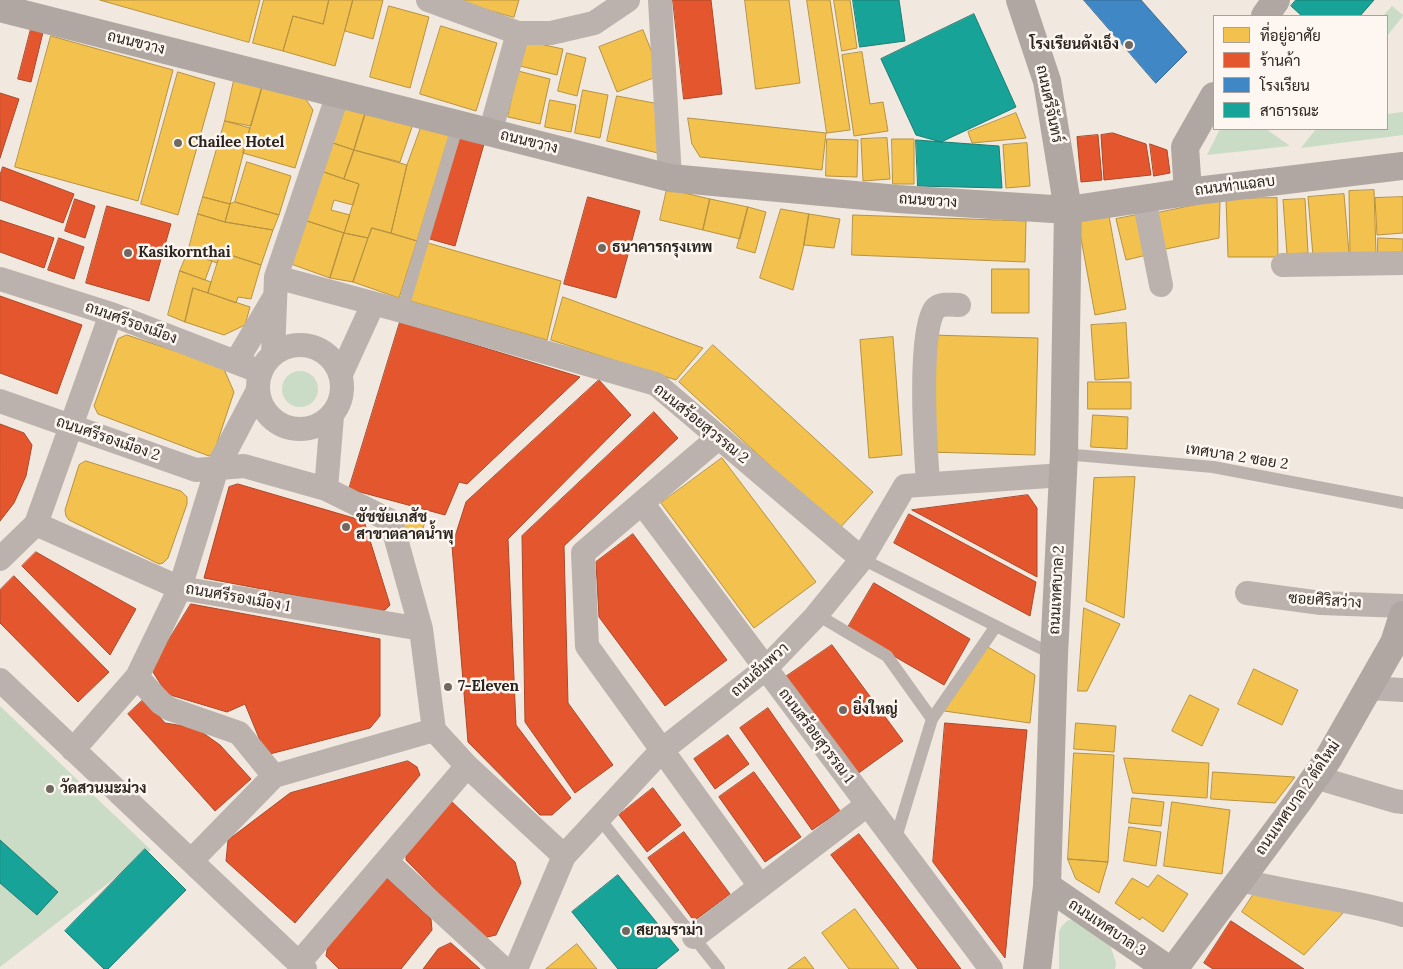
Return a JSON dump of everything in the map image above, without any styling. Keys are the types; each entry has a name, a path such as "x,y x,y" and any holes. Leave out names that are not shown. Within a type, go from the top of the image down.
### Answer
{"street":[{"path":"428,0 518,33 551,33 594,23 628,0"},
{"path":"660,0 670,178"},
{"name":"ถนนศรีจันทร์","path":"1020,0 1047,80 1068,210"},
{"path":"1266,15 1276,0"},
{"name":"ถนนขวาง","path":"0,8 670,178 898,199 1068,210"},
{"path":"490,132 518,33"},
{"path":"236,362 276,286 338,94"},
{"path":"1188,192 1185,147 1213,98"},
{"name":"ถนนท่าแฉลบ","path":"1068,210 1188,192 1403,166"},
{"path":"1144,199 1161,285"},
{"name":"ถนนเทศบาล 2","path":"1037,969 1047,886 1054,655 1063,464 1068,210"},
{"path":"1283,265 1403,263"},
{"name":"ถนนศรีรองเมือง","path":"0,279 111,314 264,372"},
{"path":"73,750 137,677 180,588 218,468 264,372 285,347 311,346 323,352 334,362 341,374 343,389 340,404 332,416 321,425 307,430 292,429 279,424 260,403 264,372 276,286"},
{"name":"ถนนสร้อยสุวรรณ 2","path":"276,286 402,311 656,384 862,559"},
{"path":"341,374 373,304"},
{"path":"928,483 923,413 928,328 932,312 936,308 949,304 958,305"},
{"path":"0,559 36,524 111,314"},
{"name":"ถนนศรีรองเมือง 2","path":"0,401 196,470 244,466 326,489 391,521 421,629 434,730"},
{"path":"326,489 332,416"},
{"path":"718,438 583,554 587,646 760,886"},
{"name":"ถนนอัมพวา","path":"523,964 564,856 662,750 765,669 814,618 862,559 905,486 1063,464"},
{"name":"ถนนสร้อยสุวรรณ 1","path":"642,503 990,969"},
{"name":"ถนนศรีรองเมือง 1","path":"36,524 180,588 421,629"},
{"name":"ซอยศิริสว่าง","path":"1247,593 1321,603 1403,606"},
{"name":"ถนนเทศบาล 2 ตัดใหม่","path":"1174,969 1328,759 1394,644 1403,614"},
{"path":"137,677 161,702 170,708 239,733 274,776"},
{"path":"0,680 302,966 386,861 467,766"},
{"path":"1368,688 1403,690"},
{"path":"192,862 274,776 434,730 467,766 564,856"},
{"path":"1315,777 1403,802"},
{"path":"694,937 867,805"},
{"path":"386,861 504,969"},
{"path":"1240,880 1276,889 1375,906 1403,915"},
{"name":"ถนนเทศบาล 3","path":"1047,886 1168,969"},
{"path":"1041,933 1049,920 1058,914 1074,911 1083,912"},
{"path":"1118,935 1134,957 1138,969"}],"lane":[{"path":"402,311 458,124"},
{"name":"เทศบาล 2 ซอย 2","path":"1063,464 1213,467 1403,503"},
{"name":"ถนนสร้อยสุวรรณ 2","path":"862,559 1054,655"},
{"path":"814,618 821,618 887,656 932,719"},
{"path":"894,841 932,719 996,626"},
{"path":"599,818 719,969"}],"green space":[{"path":"1392,6 1403,15 1388,35 1388,15 1384,15"},
{"path":"1403,112 1403,135 1301,148 1315,130 1388,130 1388,114"},
{"path":"1220,130 1267,130 1290,146 1207,155"},
{"path":"300,371 307,372 313,376 317,382 317,396 313,402 307,406 300,407 293,406 287,402 283,396 282,389 283,382 287,376 293,372"},
{"name":"วัดสวนมะม่วง","path":"0,706 151,850 0,967"},
{"path":"1068,920 1081,921 1109,941 1116,963 1115,969 1059,969 1059,932"}],"building: ที่อยู่อาศัย":[{"path":"100,0 260,0 249,42"},
{"path":"264,0 329,0 323,24 293,16 283,51 253,43"},
{"path":"329,0 353,0 335,66 283,51 293,16 323,24"},
{"path":"353,0 383,0 373,39 345,31"},
{"path":"454,0 519,0 514,17"},
{"path":"745,0 789,0 800,83 756,89"},
{"path":"807,0 830,0 850,130 827,133"},
{"path":"834,0 850,0 857,48 842,51"},
{"path":"389,6 429,17 410,88 370,77"},
{"path":"441,26 497,43 476,111 420,94"},
{"path":"643,30 661,75 617,92 599,47"},
{"path":"51,36 173,70 138,201 15,167"},
{"path":"526,41 563,49 557,75 520,66"},
{"path":"862,52 870,104 883,102 888,131 854,136 842,55"},
{"path":"567,53 586,58 577,96 558,91"},
{"path":"518,71 550,79 540,124 508,117"},
{"name":"Chailee Hotel","path":"178,72 215,83 178,215 141,204"},
{"path":"235,76 263,84 251,126 225,121"},
{"path":"263,84 303,95 313,110 295,168 243,153"},
{"path":"583,90 608,95 600,138 575,133"},
{"path":"617,96 659,104 658,153 607,141"},
{"path":"550,100 576,105 571,132 545,127"},
{"path":"348,104 366,111 354,150 330,142"},
{"path":"366,111 413,124 400,162 354,150"},
{"path":"1016,113 1026,138 972,143 968,132"},
{"path":"688,118 826,133 822,170 700,157 692,144"},
{"path":"225,121 250,128 230,204 203,197"},
{"path":"422,125 450,133 417,241 391,233 407,165"},
{"path":"887,138 890,179 863,181 861,139"},
{"path":"827,139 858,140 857,177 826,176"},
{"path":"892,139 914,139 914,184 893,184"},
{"path":"330,142 354,150 344,179 321,171"},
{"path":"1027,143 1030,186 1006,188 1003,145"},
{"path":"354,150 407,165 391,233 372,228 368,238 344,233 359,184 344,179"},
{"path":"247,162 291,176 279,215 235,202"},
{"path":"321,171 359,184 353,205 334,200 331,210 350,215 344,233 304,220"},
{"path":"667,189 710,199 703,230 660,220"},
{"path":"1374,190 1376,253 1350,253 1349,191"},
{"path":"1344,194 1349,253 1313,256 1308,197"},
{"path":"203,197 230,204 225,222 198,214"},
{"path":"1403,197 1403,233 1377,235 1375,198"},
{"path":"1277,198 1278,257 1228,257 1226,199"},
{"path":"710,199 748,207 740,239 703,230"},
{"path":"1305,199 1308,253 1287,254 1283,200"},
{"path":"1220,200 1219,238 1156,251 1148,215"},
{"path":"235,202 279,215 273,230 225,222 230,204"},
{"path":"748,207 766,212 755,253 737,248"},
{"path":"781,209 809,214 793,290 760,278"},
{"path":"198,214 225,222 273,230 261,265 221,252 217,263 188,252"},
{"path":"809,214 840,219 834,248 804,245"},
{"path":"1142,214 1151,254 1126,260 1116,219"},
{"path":"853,215 1026,221 1025,262 852,255"},
{"path":"1109,216 1126,309 1095,315 1078,222"},
{"path":"304,220 344,233 330,278 291,264"},
{"path":"372,228 417,241 399,298 353,282"},
{"path":"344,233 368,238 353,282 330,278"},
{"path":"1378,238 1403,239 1403,261 1378,261"},
{"path":"428,243 561,281 547,340 410,301"},
{"path":"188,252 212,261 205,280 180,271"},
{"path":"221,252 261,265 251,299 238,297 236,303 208,293"},
{"path":"992,269 1029,269 1029,313 992,313"},
{"path":"180,271 211,282 208,293 193,288 185,322 168,315"},
{"path":"193,288 250,307 245,325 224,335 185,322"},
{"path":"563,297 703,348 676,380 551,340"},
{"path":"1126,323 1129,378 1095,380 1091,325"},
{"path":"127,335 223,367 234,392 214,452 209,456 98,414 94,406 118,339"},
{"path":"930,335 1038,338 1035,455 927,452"},
{"path":"893,337 902,455 869,458 860,340"},
{"path":"713,345 873,492 839,529 679,382"},
{"path":"1088,382 1131,382 1131,409 1088,409"},
{"path":"1093,415 1128,417 1127,449 1091,447"},
{"path":"722,458 816,582 754,628 661,503"},
{"path":"86,461 181,491 187,497 187,504 168,558 163,563 159,564 69,520 65,510 79,465"},
{"path":"1135,477 1124,618 1086,601 1094,478"},
{"path":"407,513 426,519 421,534 402,528"},
{"path":"1084,608 1120,624 1087,691 1078,691"},
{"path":"988,647 1035,675 1030,723 944,711"},
{"path":"1254,669 1298,690 1282,725 1238,704"},
{"path":"1190,695 1219,709 1202,746 1172,731"},
{"path":"1076,723 1116,726 1114,752 1074,749"},
{"path":"1074,753 1114,755 1108,862 1068,859"},
{"path":"1124,758 1209,763 1207,798 1133,793"},
{"path":"1213,772 1295,777 1275,803 1211,799"},
{"path":"1132,798 1164,802 1161,826 1129,823"},
{"path":"1172,802 1230,810 1222,874 1164,866"},
{"path":"1129,827 1161,832 1156,866 1124,861"},
{"path":"1068,859 1108,862 1099,893 1076,879"},
{"path":"1158,875 1188,894 1163,932 1142,917 1140,920 1115,903 1132,878 1148,887"},
{"path":"1255,892 1344,912 1304,955 1242,912"},
{"path":"855,909 899,969 849,969 822,933"},
{"path":"577,944 597,969 546,969"},
{"path":"805,957 814,969 788,969"}],"building: ร้านค้า":[{"path":"673,0 711,0 722,94 684,99"},
{"path":"32,25 44,28 31,82 18,79"},
{"path":"0,93 19,99 0,158"},
{"path":"1113,133 1146,144 1151,175 1104,180 1101,135"},
{"path":"1098,135 1102,180 1081,182 1077,137"},
{"path":"460,137 484,144 455,246 430,239"},
{"path":"1150,144 1167,150 1170,173 1154,176"},
{"path":"3,167 74,194 63,223 0,200 0,175"},
{"name":"ธนาคารกรุงเทพ","path":"588,197 640,211 616,298 564,284"},
{"path":"75,199 95,206 85,238 65,231"},
{"name":"Kasikornthai","path":"107,206 171,224 149,301 86,283"},
{"path":"0,220 54,238 44,268 0,252"},
{"path":"59,238 84,247 74,279 48,270"},
{"path":"0,296 82,325 57,394 0,373"},
{"path":"400,322 580,377 467,484 459,482 445,515 349,489"},
{"path":"599,380 631,415 508,539 516,725 571,798 552,815 540,815 468,742 452,546 466,502"},
{"path":"654,412 678,438 564,546 568,703 613,765 575,793 525,722 522,536"},
{"path":"0,424 24,433 32,445 26,476 14,503 0,521"},
{"path":"238,484 364,521 390,605 385,610 378,611 204,578 229,487"},
{"path":"1028,495 1037,508 1037,577 912,510"},
{"path":"909,514 1036,582 1030,616 894,543"},
{"path":"633,534 727,660 665,706 599,617 596,562"},
{"path":"36,552 136,609 110,655 22,566"},
{"path":"14,576 109,672 78,702 0,623 0,590"},
{"path":"874,583 970,639 944,685 847,629"},
{"path":"191,604 380,639 380,716 370,728 266,755 245,704 227,712 167,694 151,669"},
{"name":"ยิ่งใหญ่","path":"832,645 903,741 853,777 784,678"},
{"path":"144,699 165,723 196,728 220,745 251,779 215,811 128,714"},
{"path":"768,708 840,811 812,830 740,728"},
{"path":"945,723 1027,730 1005,958 933,862"},
{"path":"728,735 749,764 715,789 694,759"},
{"path":"408,761 417,767 420,775 295,923 226,861 228,840 290,793"},
{"path":"754,772 801,837 765,862 719,797"},
{"path":"653,788 681,825 647,852 619,815"},
{"path":"449,799 515,862 521,883 496,935 483,938 406,860 406,848"},
{"path":"684,832 730,894 694,921 648,858"},
{"path":"859,834 961,969 918,969 831,855"},
{"path":"387,878 431,919 432,930 401,969 339,969 326,956 328,944"},
{"path":"1231,921 1304,969 1213,969 1204,963"},
{"path":"451,943 480,969 423,969 438,949"}],"building: โรงเรียน":[{"path":"1084,0 1141,0 1187,52 1156,83"}],"building: สาธารณะ":[{"path":"853,0 899,0 905,41 860,47"},
{"path":"1296,0 1374,0 1361,15 1301,15 1291,6"},
{"path":"974,14 1016,107 941,142 916,135 881,59"},
{"path":"916,140 999,146 1002,188 918,186"},
{"path":"0,840 58,892 37,915 0,883"},
{"path":"145,849 186,890 108,969 104,969 65,931"},
{"name":"สยามราม่า","path":"618,875 679,950 656,969 618,969 572,912"}],"place":[{"name":"โรงเรียนตังเอ็ง","path":"1129,45"},
{"name":"Chailee Hotel","path":"178,143"},
{"name":"ธนาคารกรุงเทพ","path":"602,248"},
{"name":"Kasikornthai","path":"128,253"},
{"name":"ชัชชัยเภสัช สาขาตลาดน้ำพุ","path":"346,527"},
{"name":"7-Eleven","path":"448,687"},
{"name":"ยิ่งใหญ่","path":"843,710"},
{"name":"วัดสวนมะม่วง","path":"50,789"},
{"name":"สยามราม่า","path":"626,931"}]}
